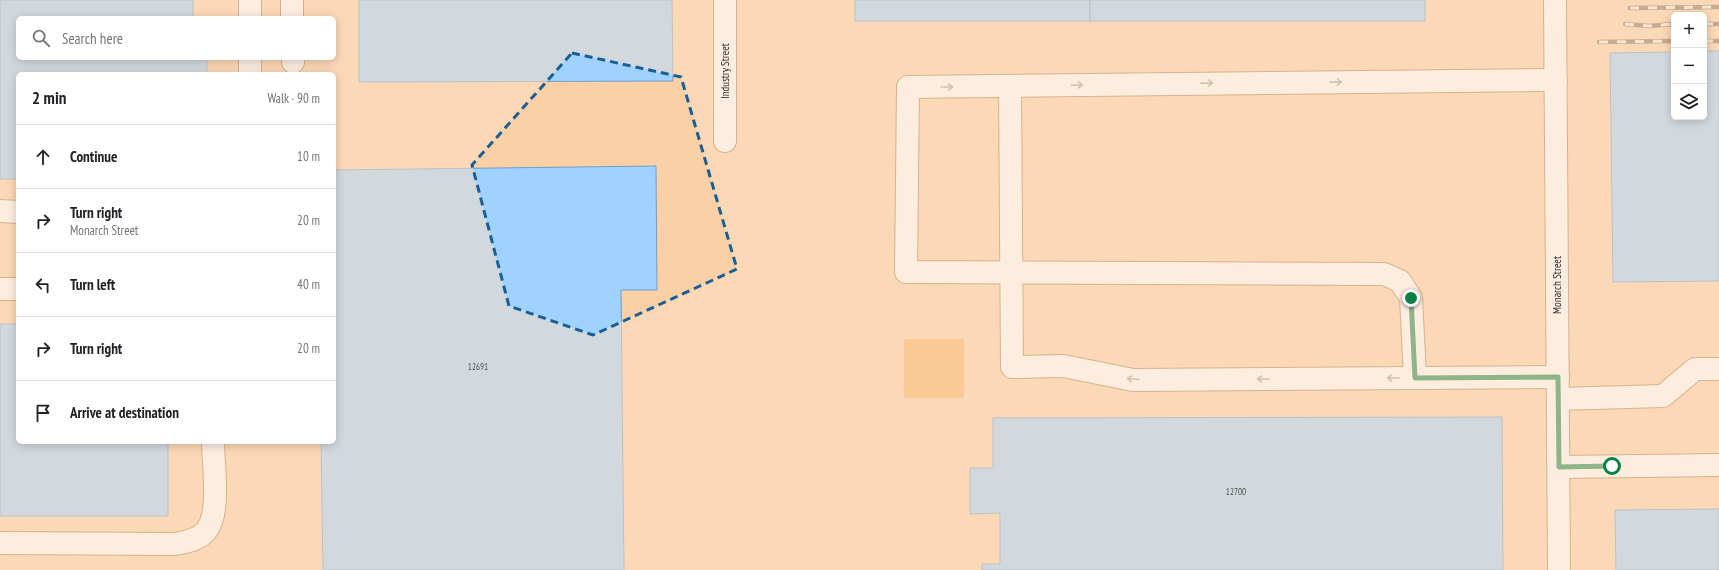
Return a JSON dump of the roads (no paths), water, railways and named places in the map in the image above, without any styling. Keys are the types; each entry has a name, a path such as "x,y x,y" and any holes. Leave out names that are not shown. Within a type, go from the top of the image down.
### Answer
{"street":[{"path":"250,0 250,16"},
{"path":"292,0 292,16"},
{"name":"Industry Street","path":"725,0 725,141"},
{"name":"Monarch Street","path":"1556,0 1559,570"},
{"path":"250,60 250,72"},
{"path":"1415,378 1411,298 1400,281 1384,274 906,272 908,87 1556,80"},
{"path":"1010,87 1012,367 1064,366 1133,380 1558,377"},
{"path":"0,212 16,212"},
{"path":"0,289 16,289"},
{"path":"1558,399 1663,396 1695,369 1719,369"},
{"path":"0,543 174,544 191,540 206,531 212,519 215,504 213,444"},
{"path":"1559,467 1719,465"}],"railway":[{"path":"1630,8 1719,7"},
{"path":"1625,24 1649,26 1671,24"},
{"path":"1707,24 1719,24"},
{"path":"1599,42 1671,41"},
{"path":"1707,41 1719,41"}]}
